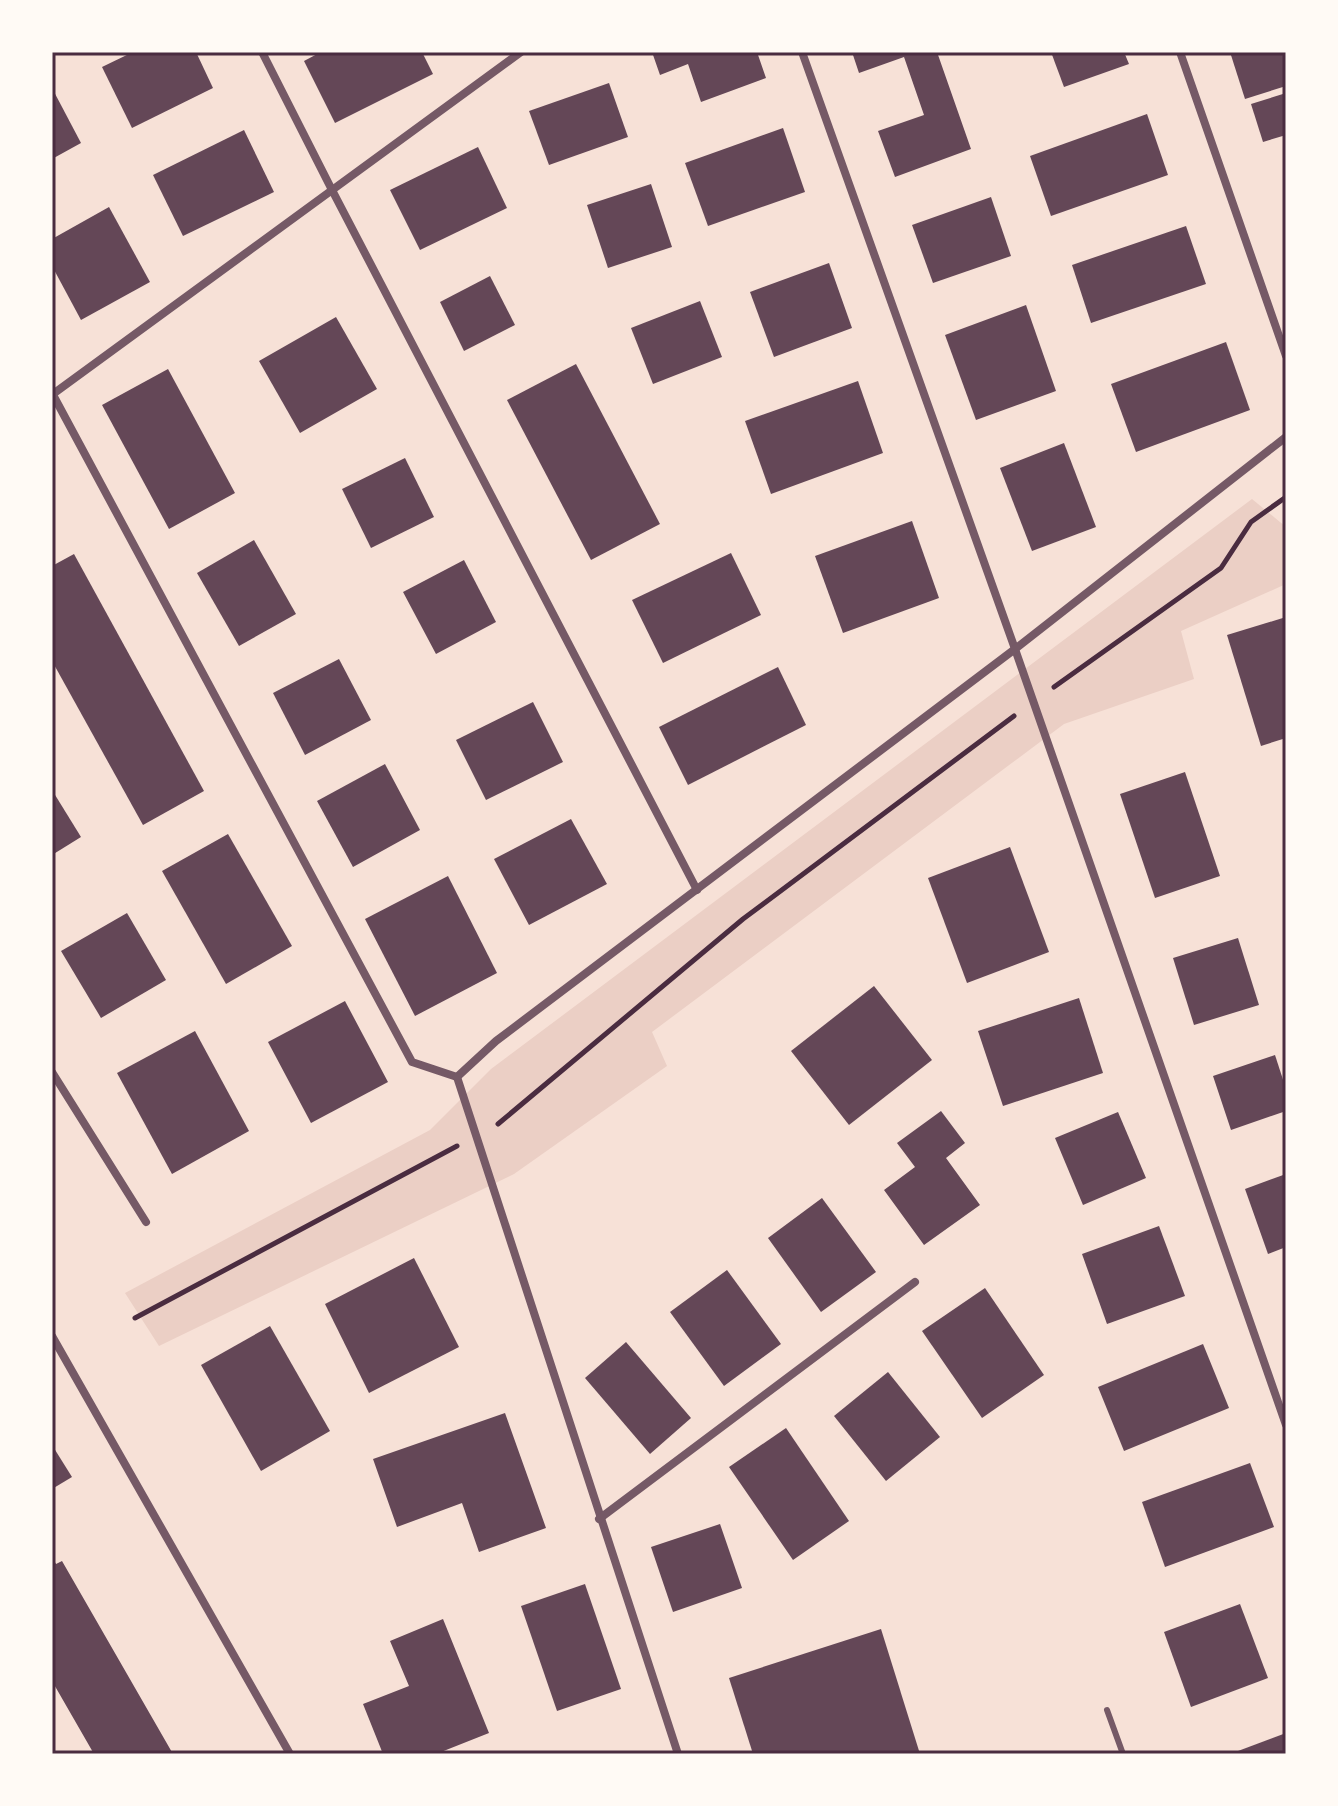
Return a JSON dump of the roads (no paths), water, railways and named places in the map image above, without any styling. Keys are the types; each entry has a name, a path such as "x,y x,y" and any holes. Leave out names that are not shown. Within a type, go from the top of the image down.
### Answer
{"street":[{"path":"262,52 697,890"},
{"path":"457,1077 412,1062 52,394 521,52"},
{"path":"802,52 1015,649 1286,1425"},
{"path":"1180,52 1286,356"},
{"path":"457,1077 496,1041 1015,649 1286,437"},
{"path":"52,1072 146,1222"},
{"path":"457,1077 678,1754"},
{"path":"599,1519 915,1282"},
{"path":"52,1336 290,1754"}],"lane":[{"path":"1107,1710 1123,1754"}]}
